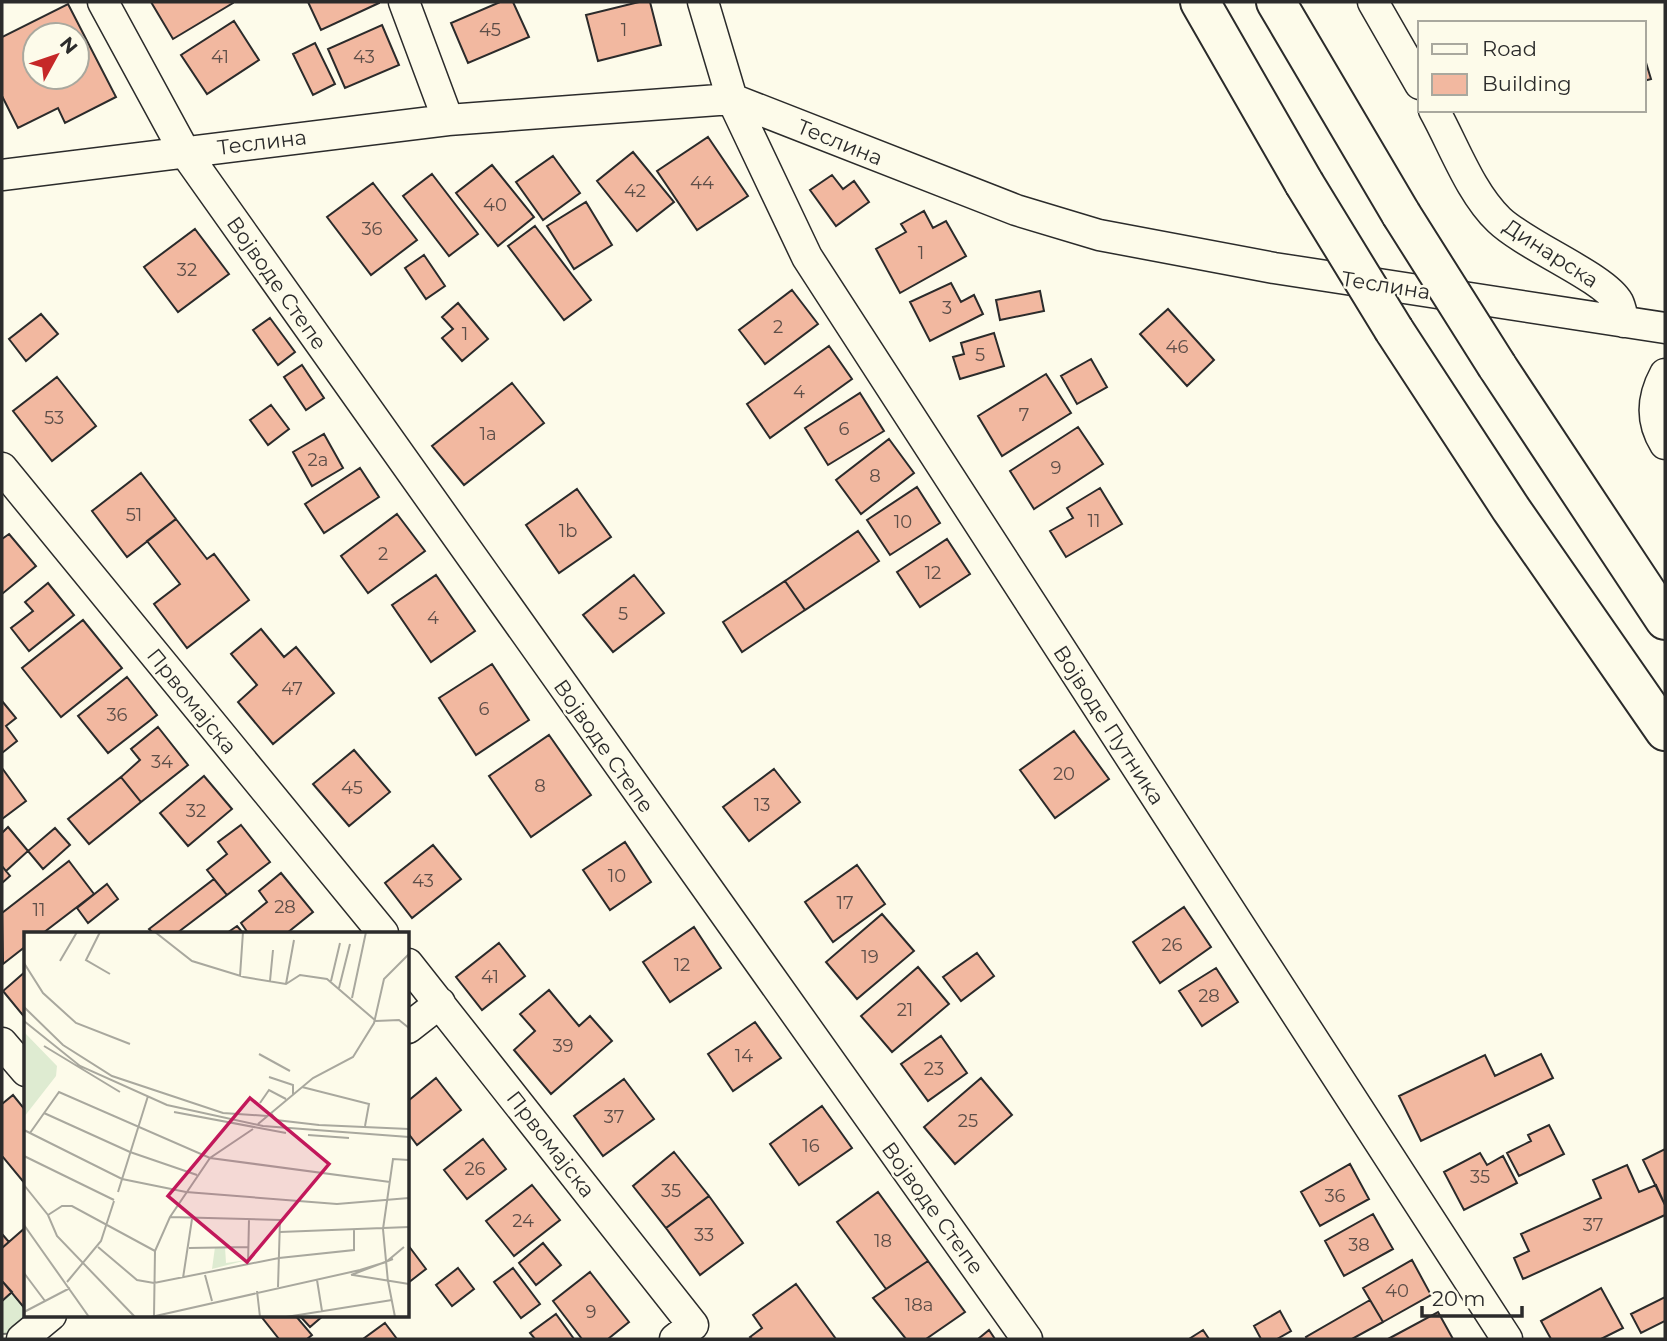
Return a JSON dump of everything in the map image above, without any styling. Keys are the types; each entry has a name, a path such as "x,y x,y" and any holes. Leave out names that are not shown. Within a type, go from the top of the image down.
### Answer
{"highway":[{"path":"1200,2 1304,183 1394,330 1511,509 1665,731"},
{"path":"1276,2 1401,214 1497,366 1665,620"}],"street":[{"name":"Војводе Степе","path":"103,2 184,151 1027,1339"},
{"path":"404,2 449,120"},
{"name":"Војводе Путника","path":"703,2 732,99 807,257 1507,1339"},
{"path":"1373,2 1418,81"},
{"name":"Теслина","path":"2,175 449,120 732,99 1016,210 1099,235 1249,263 1665,328"},
{"name":"Динарска","path":"1435,112 1483,202 1499,220 1531,244 1607,290 1617,301 1624,322"},
{"path":"1665,374 1654,400 1654,419 1665,444"},
{"name":"Првомајска","path":"2,468 382,932"},
{"name":"Првомајска","path":"410,966 684,1332"},
{"path":"410,1026 440,1003"},
{"path":"2,1043 24,1069"},
{"path":"22,1339 50,1316"}],"green space":[{"path":"12,1292 24,1307 24,1316 30,1316 21,1333 2,1334 2,1301"}],"building":[{"path":"151,2 233,2 233,3 173,39"},
{"path":"308,2 379,2 379,3 321,30"},
{"path":"500,2 513,2 529,37 468,63 451,23"},
{"path":"639,2 650,2 661,45 598,61 586,15"},
{"path":"68,4 77,21 34,21"},
{"path":"234,21 259,60 207,94 181,55"},
{"path":"382,25 399,65 345,88 328,49"},
{"path":"21,28 21,91 91,91 91,49 116,97 65,123 58,108 18,128 2,96 2,37"},
{"path":"315,43 335,84 313,95 293,54"},
{"path":"1646,63 1651,79 1646,80"},
{"path":"708,137 748,196 697,230 657,171"},
{"path":"633,152 674,202 637,231 597,181"},
{"path":"553,156 580,193 543,220 516,182"},
{"path":"492,165 534,217 498,246 456,193"},
{"path":"432,174 478,234 449,256 403,196"},
{"path":"832,175 843,189 854,181 869,202 836,226 810,190"},
{"path":"373,183 417,240 371,275 327,217"},
{"path":"586,202 612,245 574,269 547,226"},
{"path":"924,211 933,228 946,221 966,256 900,293 876,249 906,232 901,224"},
{"path":"535,226 591,300 564,320 508,246"},
{"path":"195,229 229,274 178,312 144,267"},
{"path":"424,255 445,286 426,299 405,268"},
{"path":"951,283 961,302 974,295 983,314 930,341 910,302"},
{"path":"792,290 818,324 765,364 739,330"},
{"path":"1040,291 1044,311 1000,320 996,300"},
{"path":"458,303 488,339 462,361 442,338 453,329 442,317"},
{"path":"1168,309 1214,360 1187,386 1140,334"},
{"path":"41,314 58,334 26,361 9,339"},
{"path":"270,318 295,352 278,365 253,330"},
{"path":"994,333 1004,366 960,379 953,357 964,354 961,343"},
{"path":"829,346 852,379 770,438 747,404"},
{"path":"1091,359 1107,387 1077,404 1061,376"},
{"path":"302,365 324,398 306,410 284,377"},
{"path":"1046,374 1071,413 1002,456 978,416"},
{"path":"57,377 96,426 52,461 13,411"},
{"path":"512,383 544,423 464,485 432,446"},
{"path":"860,393 884,431 828,465 805,428"},
{"path":"271,405 289,429 268,445 250,420"},
{"path":"1078,427 1103,464 1034,509 1010,471"},
{"path":"324,434 343,468 312,486 293,452"},
{"path":"889,439 914,473 861,514 836,480"},
{"path":"360,468 379,497 324,533 305,504"},
{"path":"141,473 176,519 127,557 92,511"},
{"path":"917,487 940,523 890,555 867,520"},
{"path":"1100,488 1122,524 1066,557 1050,531 1073,518 1067,508"},
{"path":"577,489 611,537 559,573 526,525"},
{"path":"397,514 425,551 368,593 341,556"},
{"path":"176,519 207,559 214,554 249,600 187,648 154,604 180,584 147,541"},
{"path":"858,531 879,561 805,610 785,581"},
{"path":"9,534 36,566 2,594 2,539"},
{"path":"947,539 970,574 920,607 897,572"},
{"path":"436,575 475,631 431,662 392,605"},
{"path":"634,575 664,613 613,652 583,615"},
{"path":"785,581 805,610 742,652 723,622"},
{"path":"48,583 74,615 29,651 11,628 33,611 25,602"},
{"path":"83,620 122,668 61,717 22,668"},
{"path":"261,629 284,657 296,647 334,693 273,744 238,702 257,685 231,654"},
{"path":"492,664 529,720 476,755 439,698"},
{"path":"127,677 157,715 108,753 78,716"},
{"path":"2,701 16,718 6,726 17,741 2,753"},
{"path":"158,727 188,765 141,802 121,777 140,760 131,749"},
{"path":"1074,731 1109,779 1055,818 1020,770"},
{"path":"549,735 591,795 531,837 489,776"},
{"path":"354,750 390,792 349,826 313,784"},
{"path":"2,768 26,801 2,819"},
{"path":"774,769 800,802 749,841 723,807"},
{"path":"204,776 232,809 188,846 160,813"},
{"path":"121,777 141,802 89,844 68,819"},
{"path":"241,825 270,862 227,895 207,870 227,854 218,842"},
{"path":"8,827 28,851 6,871 2,866 2,833"},
{"path":"55,828 70,845 43,869 28,851"},
{"path":"625,842 651,882 610,910 583,870"},
{"path":"433,845 461,879 412,918 385,883"},
{"path":"69,861 94,894 44,932 24,932 24,948 3,964 2,913"},
{"path":"857,865 885,904 833,942 805,902"},
{"path":"2,866 10,876 2,883"},
{"path":"281,873 313,912 288,932 247,932 241,923 267,902 259,891"},
{"path":"214,879 227,895 178,932 152,932 149,929"},
{"path":"107,884 118,899 88,923 77,908"},
{"path":"1184,907 1211,947 1160,983 1133,942"},
{"path":"882,914 914,951 857,999 826,962"},
{"path":"237,926 242,932 228,932"},
{"path":"694,927 721,968 670,1002 643,962"},
{"path":"499,943 525,976 482,1010 456,977"},
{"path":"977,953 994,976 961,1001 943,977"},
{"path":"918,967 949,1004 892,1052 861,1016"},
{"path":"1216,968 1238,1002 1202,1026 1179,991"},
{"path":"24,973 24,1017 3,991"},
{"path":"549,990 579,1026 590,1016 612,1041 551,1094 514,1050 535,1031 520,1014"},
{"path":"755,1022 781,1058 733,1091 708,1054"},
{"path":"941,1036 967,1073 928,1101 901,1064"},
{"path":"1541,1054 1553,1078 1421,1141 1399,1096 1485,1055 1495,1076"},
{"path":"436,1078 461,1110 417,1145 410,1136 410,1099"},
{"path":"981,1078 1012,1115 955,1164 924,1127"},
{"path":"624,1079 654,1119 603,1156 574,1116"},
{"path":"13,1095 24,1109 24,1183 2,1156 2,1104"},
{"path":"822,1106 852,1148 799,1185 770,1144"},
{"path":"1549,1125 1564,1154 1519,1176 1507,1153 1531,1141 1528,1135"},
{"path":"483,1139 506,1169 467,1199 444,1170"},
{"path":"1665,1149 1665,1205 1643,1160"},
{"path":"674,1152 709,1196 666,1228 633,1186"},
{"path":"1480,1153 1487,1165 1503,1156 1517,1183 1464,1210 1444,1172"},
{"path":"1350,1164 1369,1199 1320,1226 1301,1192"},
{"path":"1627,1165 1639,1192 1656,1185 1665,1205 1665,1215 1523,1279 1514,1258 1529,1251 1521,1234 1601,1198 1593,1180"},
{"path":"532,1185 560,1220 514,1256 486,1221"},
{"path":"878,1192 928,1261 886,1289 837,1222"},
{"path":"709,1196 743,1243 700,1275 666,1228"},
{"path":"1373,1214 1393,1249 1344,1276 1325,1241"},
{"path":"24,1229 24,1308 2,1281 2,1248"},
{"path":"2,1234 9,1242 2,1248"},
{"path":"543,1243 561,1265 536,1285 519,1263"},
{"path":"410,1248 426,1269 410,1281"},
{"path":"1412,1260 1431,1295 1383,1322 1363,1288"},
{"path":"928,1261 965,1312 926,1339 906,1339 873,1298"},
{"path":"458,1268 474,1289 452,1306 436,1285"},
{"path":"513,1268 540,1304 521,1318 494,1282"},
{"path":"590,1272 629,1322 608,1339 582,1339 553,1301"},
{"path":"2,1281 12,1292 2,1301"},
{"path":"796,1284 836,1339 752,1339 750,1337 762,1328 753,1315"},
{"path":"1601,1288 1623,1328 1601,1339 1551,1339 1541,1321"},
{"path":"1665,1297 1665,1321 1641,1333 1631,1314"},
{"path":"1370,1300 1383,1322 1352,1339 1307,1339 1306,1337"},
{"path":"1280,1311 1291,1331 1277,1339 1261,1339 1254,1326"},
{"path":"1438,1312 1453,1339 1388,1339"},
{"path":"556,1314 574,1339 535,1339 530,1333"},
{"path":"261,1316 296,1316 312,1335 307,1339 279,1339"},
{"path":"300,1316 323,1316 310,1327"},
{"path":"385,1323 397,1339 363,1339"},
{"path":"989,1330 995,1339 978,1339"},
{"path":"1203,1330 1209,1339 1189,1339"}]}
